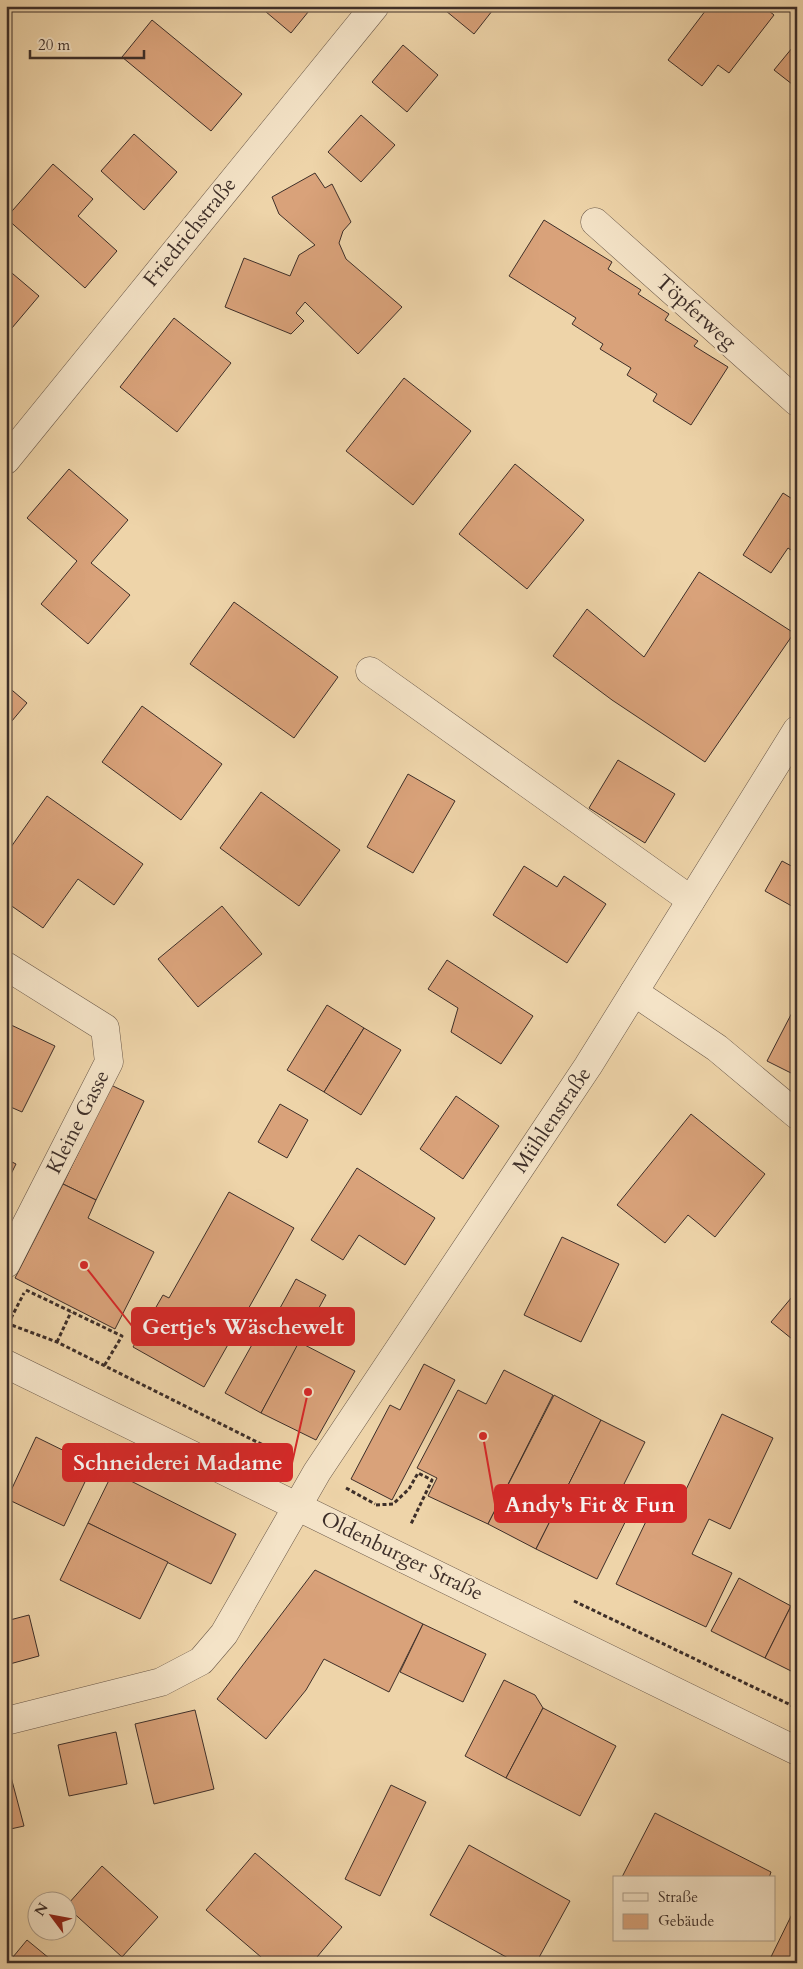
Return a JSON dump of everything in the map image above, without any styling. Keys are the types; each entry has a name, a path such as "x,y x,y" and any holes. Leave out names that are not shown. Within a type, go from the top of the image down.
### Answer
{"street":[{"name":"Friedrichstraße","path":"6,460 376,6"},
{"name":"Töpferweg","path":"595,222 797,402"},
{"path":"370,671 691,900"},
{"name":"Mühlenstraße","path":"6,1721 161,1682 201,1661 224,1634 317,1472 588,1066 797,730"},
{"name":"Kleine Gasse","path":"6,966 105,1028 109,1062 13,1275"},
{"path":"634,992 717,1048 797,1115"},
{"name":"Oldenburger Straße","path":"6,1364 299,1505 797,1750"}],"path":[{"path":"13,1275 26,1290 122,1336 104,1366"},
{"path":"26,1290 7,1323 57,1342 205,1414 385,1509"},
{"path":"57,1342 72,1312"},
{"path":"376,1505 393,1504 409,1489 418,1473 432,1480 411,1524"},
{"path":"403,1519 420,1528"},
{"path":"571,1600 797,1708"}],"building":[{"path":"259,6 313,6 291,33"},
{"path":"440,6 496,6 474,34"},
{"path":"709,6 763,6 774,15 729,73 718,65 702,86 668,60"},
{"path":"152,20 242,94 211,131 122,57"},
{"path":"797,42 797,88 774,70"},
{"path":"403,45 438,75 407,112 372,82"},
{"path":"361,115 395,145 361,182 328,152"},
{"path":"134,134 177,172 144,210 101,171"},
{"path":"53,164 93,199 78,216 117,251 85,288 6,218"},
{"path":"315,173 325,188 332,184 351,222 343,231 339,243 346,259 402,307 358,354 305,302 296,313 304,321 291,334 225,307 244,258 290,276 299,255 315,245 279,214 272,197"},
{"path":"544,220 612,262 608,269 641,290 638,294 669,314 665,320 698,341 694,346 728,367 691,425 653,401 657,394 627,375 631,368 600,349 603,344 572,324 576,318 509,276"},
{"path":"6,268 39,296 6,335"},
{"path":"174,318 231,363 177,432 120,387"},
{"path":"404,378 471,431 413,505 346,451"},
{"path":"515,464 584,520 527,589 459,534"},
{"path":"69,469 128,520 91,563 130,595 88,644 41,604 77,561 27,518"},
{"path":"783,493 797,502 797,554 788,548 771,573 743,555"},
{"path":"699,572 794,633 705,762 612,700 553,656 587,609 644,657"},
{"path":"234,602 338,677 294,738 190,664"},
{"path":"6,685 27,703 6,728"},
{"path":"142,706 222,764 181,820 102,762"},
{"path":"618,760 675,794 645,843 589,808"},
{"path":"408,774 455,801 413,873 367,847"},
{"path":"261,792 340,850 299,906 220,848"},
{"path":"47,796 143,864 114,905 78,879 43,928 6,902 6,854"},
{"path":"782,861 797,869 797,909 765,891"},
{"path":"524,866 557,887 564,876 606,904 567,963 493,915"},
{"path":"222,906 262,954 198,1007 158,959"},
{"path":"447,960 533,1016 501,1064 451,1032 458,1008 428,989"},
{"path":"797,1003 797,1076 767,1061"},
{"path":"327,1005 364,1028 324,1092 287,1070"},
{"path":"7,1023 55,1046 22,1112 6,1105"},
{"path":"364,1028 401,1050 361,1115 324,1092"},
{"path":"111,1085 144,1101 96,1200 63,1184"},
{"path":"456,1096 499,1126 463,1179 420,1149"},
{"path":"280,1104 308,1120 287,1158 258,1142"},
{"path":"691,1114 765,1174 715,1237 688,1215 665,1243 617,1205"},
{"path":"6,1159 16,1164 6,1184"},
{"path":"357,1168 435,1218 405,1265 359,1235 343,1260 311,1240"},
{"path":"63,1184 96,1200 88,1218 154,1252 115,1329 15,1278"},
{"path":"229,1192 294,1228 204,1387 133,1347 163,1295 169,1298"},
{"path":"562,1237 619,1264 581,1342 524,1315"},
{"path":"296,1279 326,1295 261,1413 225,1393 263,1325 269,1328"},
{"path":"797,1291 797,1343 771,1322"},
{"path":"299,1342 355,1371 316,1440 261,1413"},
{"path":"424,1364 455,1380 392,1500 351,1479 390,1405 400,1410"},
{"path":"504,1370 553,1395 488,1524 428,1496 437,1478 417,1468 458,1390 486,1404"},
{"path":"554,1395 601,1420 536,1549 488,1524"},
{"path":"722,1414 773,1438 730,1529 709,1519 692,1554 732,1573 706,1627 616,1584 662,1488 682,1498"},
{"path":"601,1420 645,1442 624,1484 640,1492 597,1579 536,1549"},
{"path":"36,1437 93,1465 64,1526 7,1499"},
{"path":"113,1472 236,1534 211,1584 88,1523"},
{"path":"88,1523 168,1562 140,1619 60,1580"},
{"path":"315,1570 423,1624 389,1692 324,1659 306,1690 266,1739 217,1699"},
{"path":"739,1578 791,1606 765,1658 711,1631"},
{"path":"791,1606 797,1608 797,1674 765,1658"},
{"path":"29,1615 39,1656 6,1665 6,1621"},
{"path":"423,1624 486,1654 463,1702 400,1672"},
{"path":"504,1680 535,1695 543,1708 506,1778 465,1756"},
{"path":"543,1708 616,1746 580,1816 506,1778"},
{"path":"195,1710 214,1789 154,1804 135,1724"},
{"path":"116,1732 127,1784 69,1796 58,1745"},
{"path":"6,1758 24,1826 6,1830"},
{"path":"391,1785 426,1802 380,1896 345,1879"},
{"path":"655,1813 771,1872 770,1876 623,1876"},
{"path":"469,1845 570,1901 536,1963 517,1963 430,1915"},
{"path":"255,1853 342,1927 312,1963 268,1963 206,1910"},
{"path":"102,1866 158,1917 122,1957 78,1917 78,1893"},
{"path":"797,1904 797,1963 768,1963"},
{"path":"27,1940 55,1963 8,1963"}],"place":[{"name":"Gertje's Wäschewelt","path":"84,1265"},
{"name":"Schneiderei Madame","path":"308,1392"},
{"name":"Andy's Fit & Fun","path":"483,1436"}]}
